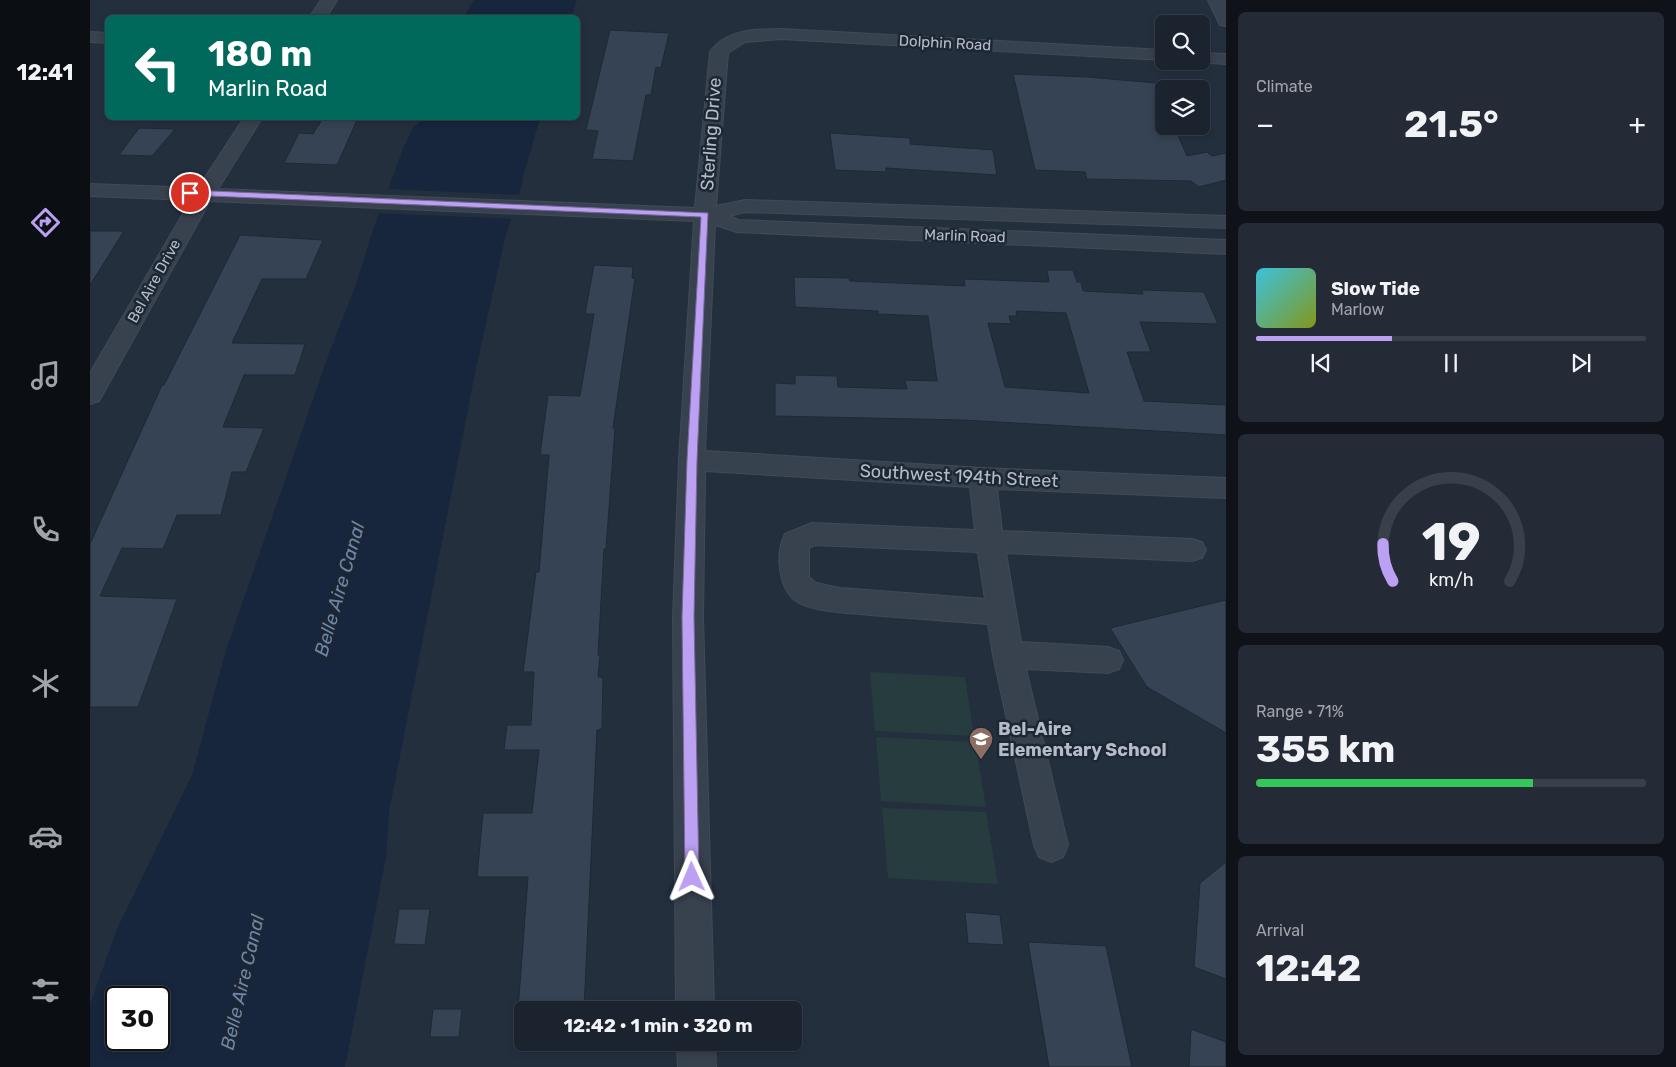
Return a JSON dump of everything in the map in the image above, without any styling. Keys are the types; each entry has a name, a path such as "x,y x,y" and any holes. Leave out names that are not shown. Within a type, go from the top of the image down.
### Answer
{"street":[{"path":"319,15 329,0"},
{"path":"1216,0 1226,21"},
{"name":"Dolphin Road","path":"728,42 747,36 781,34 1155,55"},
{"path":"90,37 105,38"},
{"name":"Sterling Drive","path":"695,1001 688,617 692,460 705,215 717,57 728,42"},
{"path":"1210,58 1226,59"},
{"name":"Bel Aire Drive","path":"90,395 185,225 252,120"},
{"name":"Marlin Road","path":"90,190 206,193 705,215 744,206 1226,222"},
{"name":"Marlin Road","path":"705,215 737,226 1226,247"},
{"name":"Southwest 194th Street","path":"692,460 982,478 1226,488"},
{"path":"982,478 990,543 1008,655 1051,845"},
{"path":"1001,613 840,600 808,594 795,581 796,542 812,534 990,543 1192,550"},
{"path":"1008,655 1108,660"},
{"path":"696,1051 697,1067"}],"green space":[{"path":"870,672 965,677 974,736 875,731"},
{"path":"876,737 975,742 986,807 881,801"},
{"path":"882,808 986,812 998,884 888,878"}],"water":[{"path":"474,0 577,0 572,15 465,15"},
{"name":"Belle Aire Canal","path":"420,120 539,120 521,189 505,238 476,368 389,812 386,857 345,1067 90,1067 90,1004 117,929 192,775 226,650 328,356 355,287 374,227 404,146 414,126"}],"pier":[{"path":"387,189 522,195 514,219 377,213"}],"building":[{"path":"610,30 669,33 661,68 656,67 651,95 646,95 633,161 592,159 598,131 586,130"},
{"path":"1013,74 1087,77 1155,83 1155,135 1178,135 1187,156 1207,152 1212,156 1226,153 1226,180 1199,187 1191,181 1087,179 1085,172 1035,170"},
{"path":"322,120 357,120 337,165 284,163 299,133 313,134"},
{"path":"139,128 175,129 152,156 119,155"},
{"path":"830,133 910,138 910,144 993,150 997,175 886,168 886,172 835,170"},
{"path":"90,231 124,231 90,285"},
{"path":"240,235 323,240 306,279 262,279 232,343 305,344 295,375 244,375 223,427 264,428 246,472 232,472 221,515 177,515 163,549 122,548 100,596 177,599 138,707 90,707 90,544 162,385 164,385"},
{"path":"594,265 633,267 632,278 635,278 613,428 615,428 606,549 604,549 598,655 600,655 598,677 603,677 602,729 597,730 584,1001 519,1001 528,877 477,877 483,813 532,813 539,750 504,750 507,725 531,725 534,672 523,672 536,572 539,572 549,455 540,455 548,395 580,396 594,314 585,314"},
{"path":"1047,270 1073,270 1077,282 1081,282 1083,291 1143,294 1142,290 1204,292 1218,324 1140,322 1151,352 1127,352 1144,401 1226,405 1226,435 963,420 775,416 775,383 795,384 795,375 837,376 838,387 907,389 905,380 937,381 928,316 878,314 878,311 795,307 794,277 849,278 850,281 965,286 964,279 1049,282","holes":["1016,311 1066,313 1089,393 1005,387 988,323 1011,324 1009,316 1017,316"]},
{"path":"1226,600 1226,733 1147,687 1110,628"},
{"path":"1226,862 1226,979 1194,967 1200,883"},
{"path":"399,909 430,909 425,945 394,944"},
{"path":"965,912 1000,915 1004,945 968,943"},
{"path":"1028,942 1106,946 1132,1067 1049,1067"},
{"path":"433,1009 462,1009 459,1037 430,1037"},
{"path":"1191,1029 1226,1042 1226,1067 1189,1067"}],"place":[{"name":"Bel-Aire Elementary School","path":"981,760"}],"route":[{"path":"190,193 705,215 692,460 688,617 692,877"}]}
